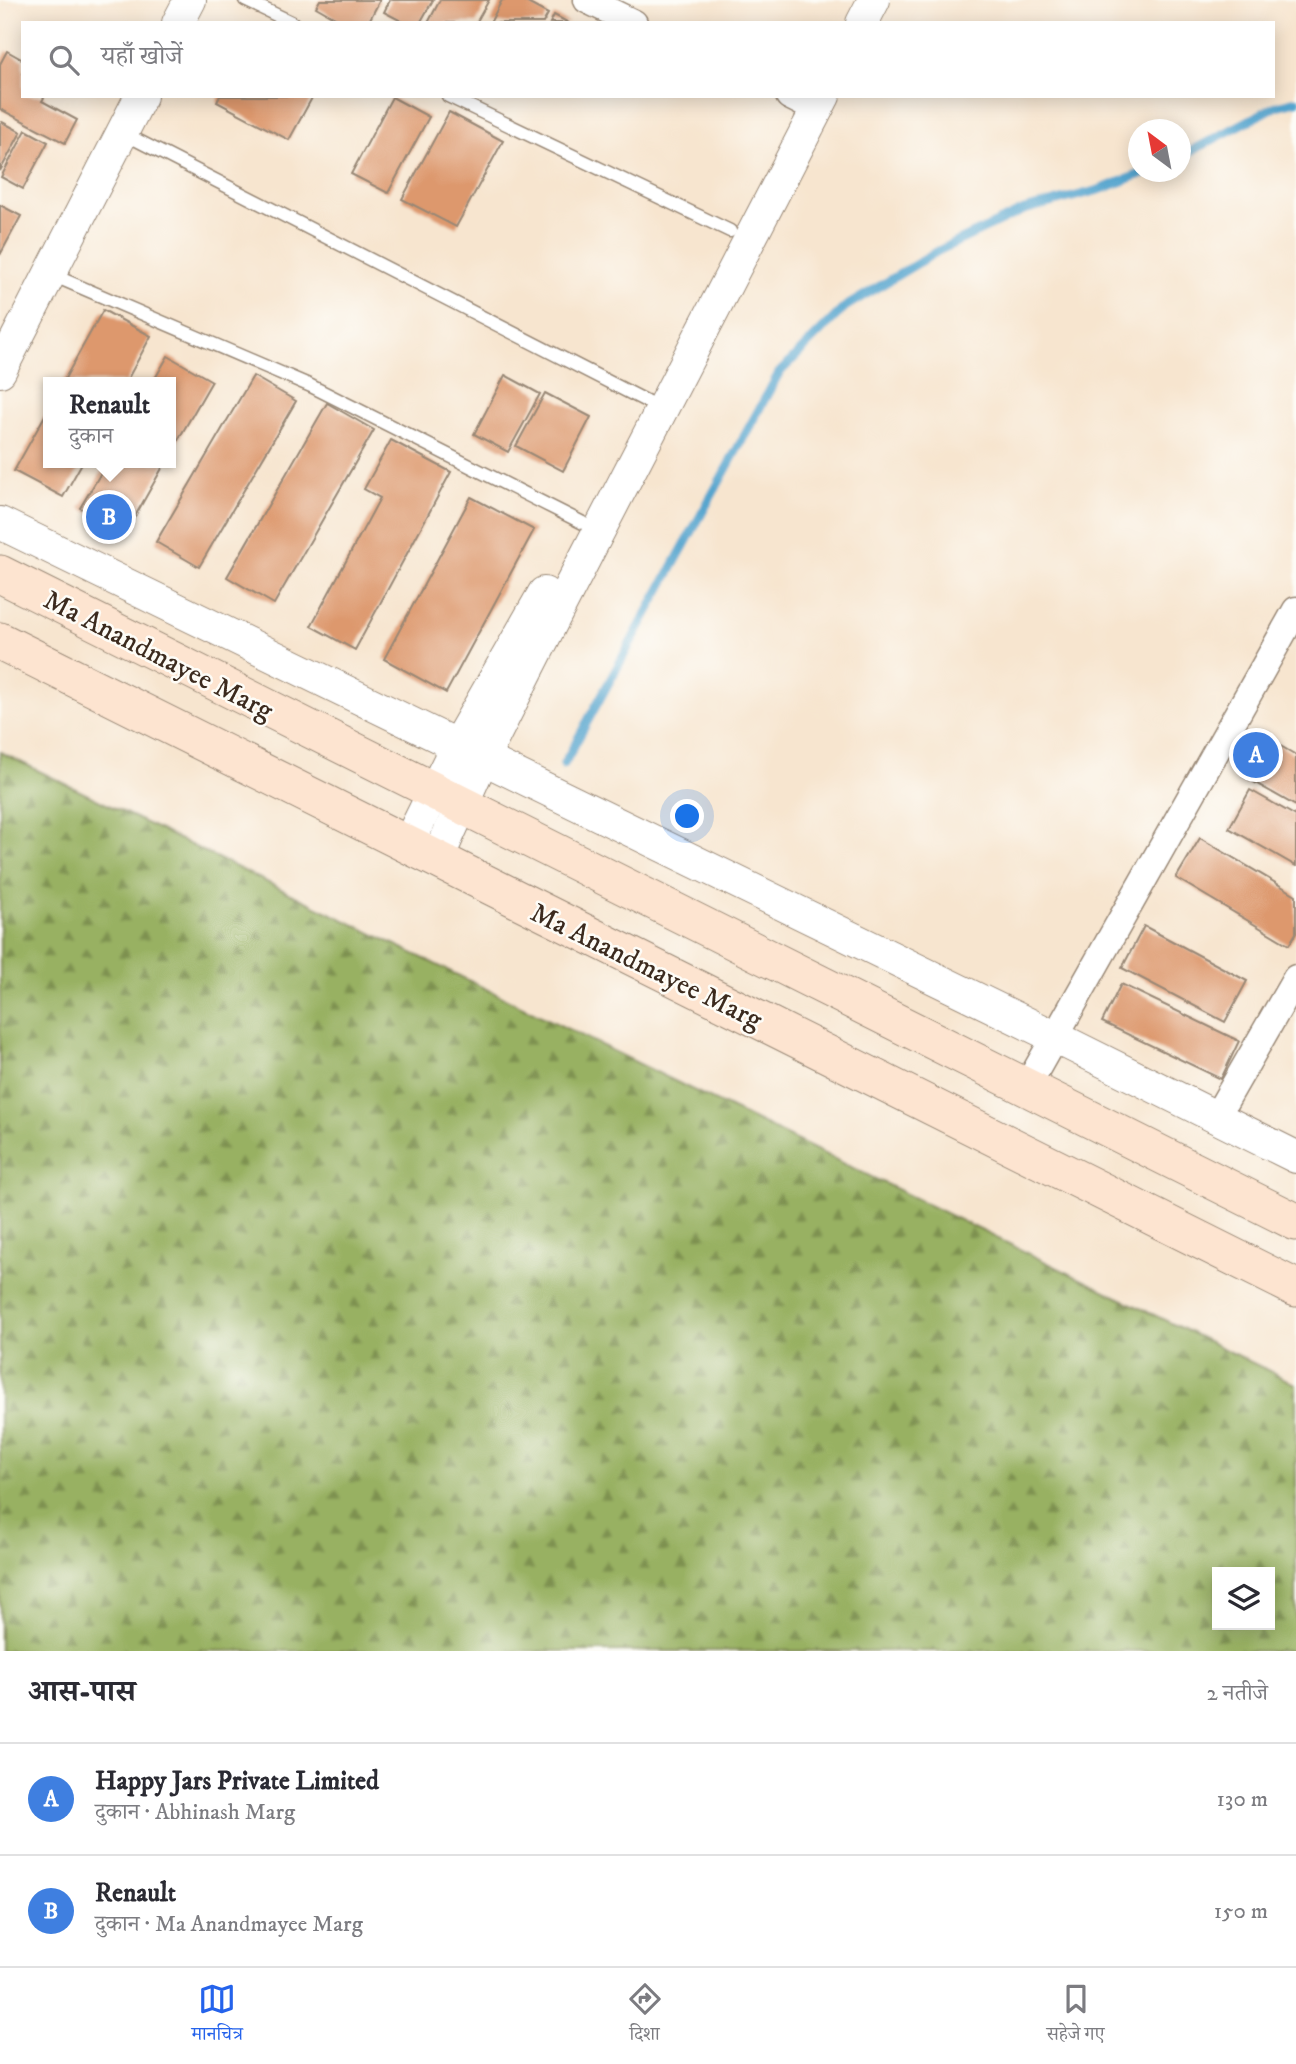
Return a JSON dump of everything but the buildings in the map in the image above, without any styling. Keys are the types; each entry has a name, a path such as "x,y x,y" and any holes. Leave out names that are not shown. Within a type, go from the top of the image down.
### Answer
{"main road":[{"name":"Ma Anandmayee Marg","path":"0,574 1296,1222"},
{"name":"Ma Anandmayee Marg","path":"0,640 1296,1288"}],"street":[{"path":"179,21 190,0"},
{"path":"587,0 630,21"},
{"path":"844,21 855,0"},
{"path":"863,21 874,0"},
{"path":"0,370 140,98"},
{"path":"422,853 583,523 648,402 730,231 805,98"},
{"path":"470,751 805,98"},
{"path":"0,523 1296,1157"},
{"path":"1027,1088 1296,610"},
{"path":"1216,1117 1296,978"}],"lane":[{"path":"245,0 289,21"},
{"path":"452,98 730,231"},
{"path":"123,133 648,402"},
{"path":"50,274 311,386 583,523"}],"green space":[{"path":"0,752 1296,1384 1296,1651 0,1651"}],"waterway":[{"path":"1191,151 1276,106 1296,101"},
{"path":"564,764 779,373 845,307 938,251 1024,210 1099,190 1128,179"}],"place":[{"name":"Renault","path":"109,517"},
{"name":"Happy Jars Private Limited","path":"1256,755"}]}
